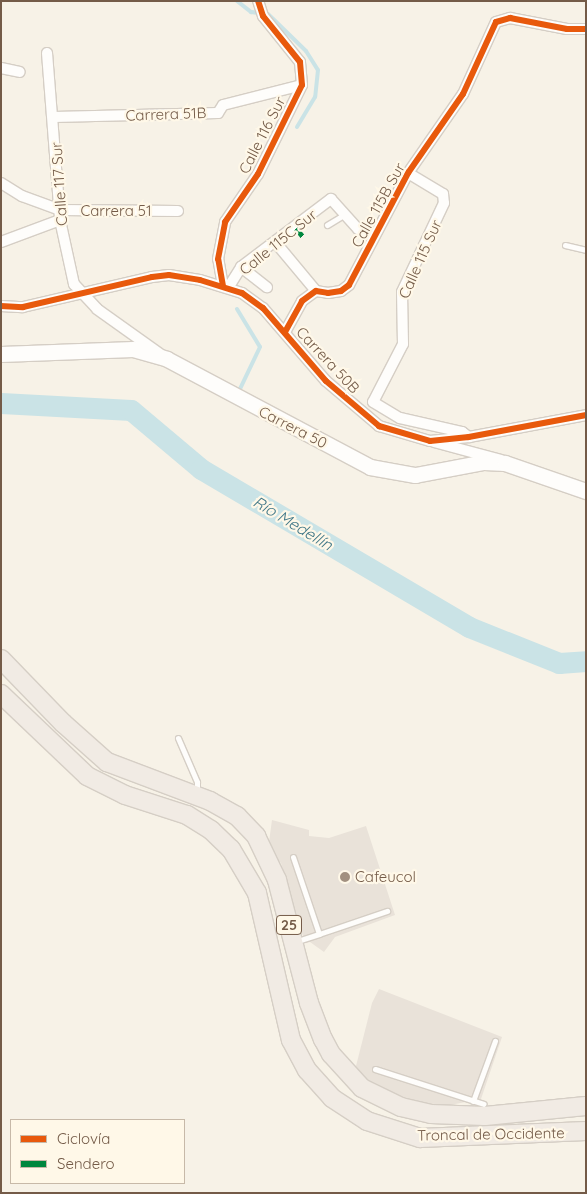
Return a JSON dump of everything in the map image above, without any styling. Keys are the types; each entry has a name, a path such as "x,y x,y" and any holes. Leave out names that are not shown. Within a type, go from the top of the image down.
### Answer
{"highway":[{"name":"Troncal de Occidente","path":"1,659 63,723 107,762 197,795 232,813 256,836 277,880 309,1003 327,1047 350,1077 368,1092 401,1106 457,1116 586,1106"},
{"name":"Troncal de Occidente","path":"1,694 87,776 125,795 187,815 211,830 231,849 257,893 292,1040 307,1070 332,1098 367,1120 420,1138 586,1131"}],"main road":[{"name":"Carrera 50","path":"1,354 133,349 167,359 370,467 415,475 484,462 512,465 586,491"}],"street":[{"name":"Calle 116 Sur","path":"225,287 218,259 225,222 258,174 302,85 300,62 263,16 258,1"},
{"name":"Calle 115B Sur","path":"316,291 328,293 349,285 408,173 463,94 496,22 510,18 567,29 586,29"},
{"name":"Calle 117 Sur","path":"47,53 54,117 60,215 74,284 97,309 167,359"},
{"path":"1,68 20,72"},
{"name":"Carrera 51B","path":"54,117 218,113 223,105 302,85"},
{"name":"Calle 115 Sur","path":"408,173 443,194 444,203 402,292 403,344 374,398 374,404 400,418 462,432 469,437"},
{"name":"Carrera 51","path":"1,183 60,215 178,211"},
{"name":"Calle 115C Sur","path":"225,287 241,267 276,243 331,199 345,214"},
{"path":"345,214 358,229 374,236"},
{"path":"1,242 60,215"},
{"path":"276,243 316,291 302,301 285,332"},
{"path":"241,267 267,287"},
{"name":"Carrera 50B","path":"1,306 23,307 118,283 169,275 225,287 263,308 326,381 374,423 430,441 469,437 586,415"},
{"path":"430,441 490,454 512,465"}],"lane":[{"path":"327,225 345,214"},
{"path":"565,245 586,250"},
{"path":"178,738 197,782 197,795"},
{"path":"293,857 319,934"},
{"path":"293,943 387,911"},
{"path":"473,1101 495,1041"},
{"path":"375,1069 484,1104"}],"shaded area":[{"path":"272,820 309,830 309,836 329,838 366,826 395,915 335,937 324,952 310,942 305,943 281,863 274,856 269,842"},
{"path":"379,989 502,1037 481,1099 450,1105 420,1103 378,1087 355,1070 372,1003"}],"waterway":[{"path":"237,1 251,12 259,13"},
{"path":"268,14 306,51 318,70 315,97 297,127"},
{"path":"237,309 260,347 240,389"},
{"name":"Río Medellín","path":"1,403 131,410 201,469 469,627 559,663 586,661"}],"marked path":[{"path":"296,228 305,239"}],"cycle path":[{"path":"223,286 218,259 225,222 258,174 302,85 300,62 263,16 258,1"},
{"path":"285,332 302,301 316,291 328,293 341,291 349,285 408,173 463,94 496,22 510,18 567,29 586,29"},
{"path":"1,306 23,307 152,277 169,275 200,280 242,293 263,308 326,381 379,426 430,441 469,437 586,415"}],"place":[{"name":"Cafeucol","path":"345,877"}]}
